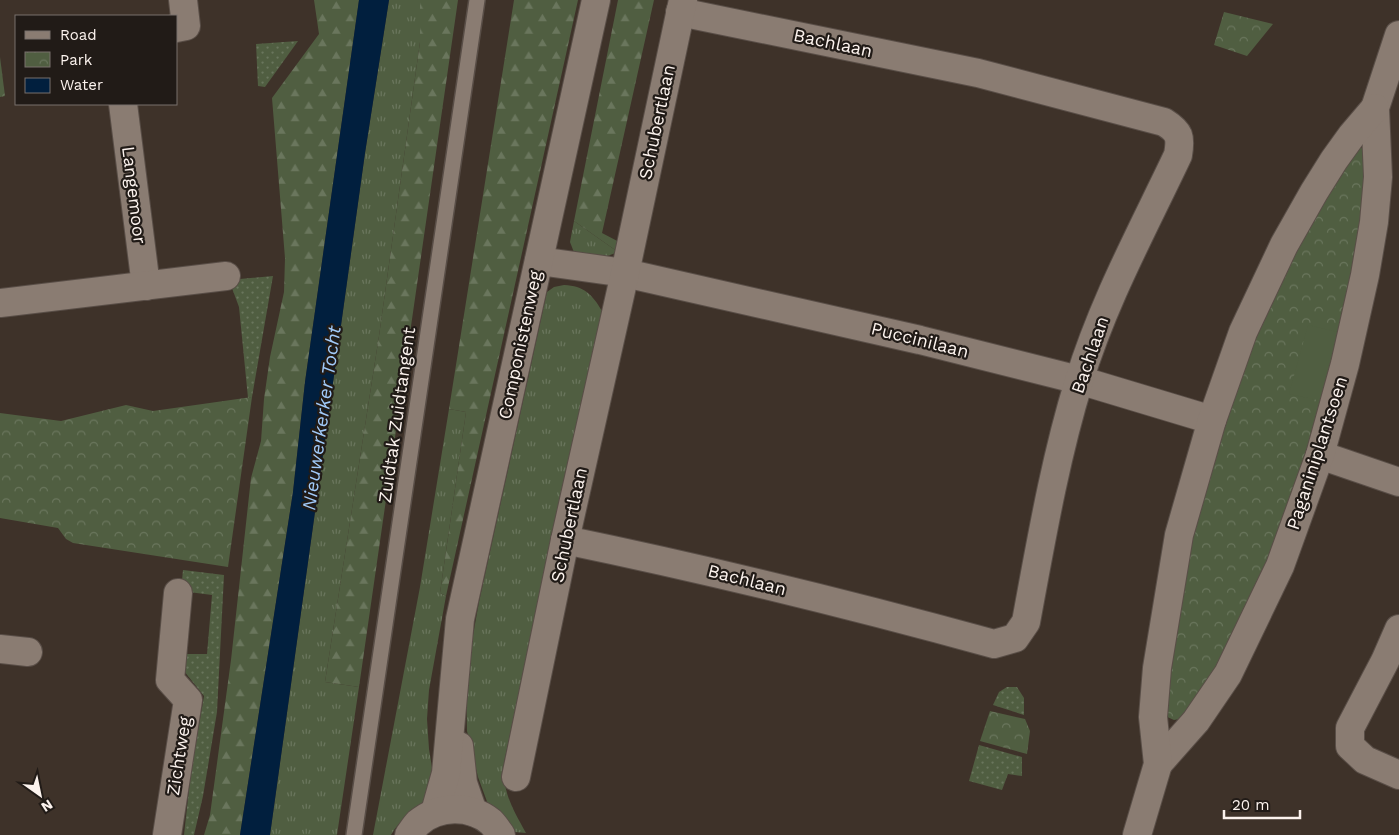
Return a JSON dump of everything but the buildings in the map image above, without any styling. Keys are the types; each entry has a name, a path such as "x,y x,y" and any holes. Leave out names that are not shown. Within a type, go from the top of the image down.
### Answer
{"street":[{"path":"178,28 186,26 183,0"},
{"name":"Componistenweg","path":"435,812 446,773 460,619 596,0"},
{"name":"Schubertlaan","path":"516,777 565,540 625,274 681,6"},
{"name":"Bachlaan","path":"565,540 680,564 844,603 994,644 1015,638 1026,622 1057,466 1079,380 1111,295 1178,155 1180,142 1176,130 1164,122 978,73 681,6"},
{"name":"Paganiniplantsoen","path":"1158,764 1196,721 1228,674 1280,566 1320,455 1345,364 1374,222 1378,177 1375,108 1399,35"},
{"name":"Langemoor","path":"123,105 146,286"},
{"name":"Paganiniplantsoen","path":"1138,835 1158,764 1153,717 1158,658 1179,535 1212,420 1243,332 1284,245 1334,160 1375,108"},
{"path":"539,261 625,274"},
{"name":"Puccinilaan","path":"625,274 920,340 1079,380 1212,420"},
{"path":"0,303 226,276"},
{"path":"1320,455 1399,482"},
{"name":"Zichtweg","path":"167,835 188,700 170,680 178,593"},
{"path":"1399,629 1350,728 1350,746 1365,760 1399,775"},
{"path":"0,649 28,652"},
{"name":"Componistenweg","path":"452,692 463,783 473,812"},
{"path":"408,835 418,823 435,812 454,809 473,812 492,823 501,835"}],"lane":[{"name":"Zuidtak Zuidtangent","path":"354,835 477,0"}],"green space":[{"path":"314,0 359,0 305,382 293,492 240,835 204,835 210,815 231,660 251,478 261,441 270,357 284,292 285,258 272,98 319,34"},
{"path":"389,0 420,0 420,42 379,336 325,682 359,687 337,835 270,835 365,153"},
{"path":"420,0 458,0 359,687 325,682 379,336 420,42"},
{"path":"514,0 578,0 446,596 440,593 466,412 449,409"},
{"path":"618,0 654,0 602,233 623,244 618,252 574,221"},
{"path":"1224,12 1273,24 1247,56 1214,45"},
{"path":"298,41 265,87 258,86 256,44"},
{"path":"0,57 5,96 0,97"},
{"path":"1359,146 1370,154 1364,236 1316,449 1237,640 1185,718 1174,720 1165,716 1170,626 1234,375 1318,201"},
{"path":"574,221 618,252 589,263 577,260 570,242"},
{"path":"273,276 252,397 248,398 239,307 229,280"},
{"path":"564,285 577,287 587,292 602,311 504,762 506,791 526,833 515,832 506,820 489,807 478,777 467,731 466,674 479,602 547,292 554,287"},
{"path":"1308,325 1338,332 1322,401 1289,394"},
{"path":"252,397 228,567 73,543 66,539 58,528 0,518 0,413 61,421 126,405 153,411"},
{"path":"449,409 466,412 440,593 446,596 429,690 427,719 433,774 427,803 416,809 398,824 391,835 373,835 420,587"},
{"path":"183,570 224,575 217,712 203,796 194,835 184,835 191,771 204,696 184,671 186,654 207,654 212,595 181,591"},
{"path":"1007,687 1017,687 1024,698 1024,715 993,705 999,692"},
{"path":"990,711 1025,719 1030,731 1027,754 980,741"},
{"path":"979,745 1022,757 1022,776 1008,774 1002,790 969,781"}],"water":[{"name":"Nieuwerkerker Tocht","path":"359,0 389,0 365,153 270,835 240,835 293,492 305,382"}]}
